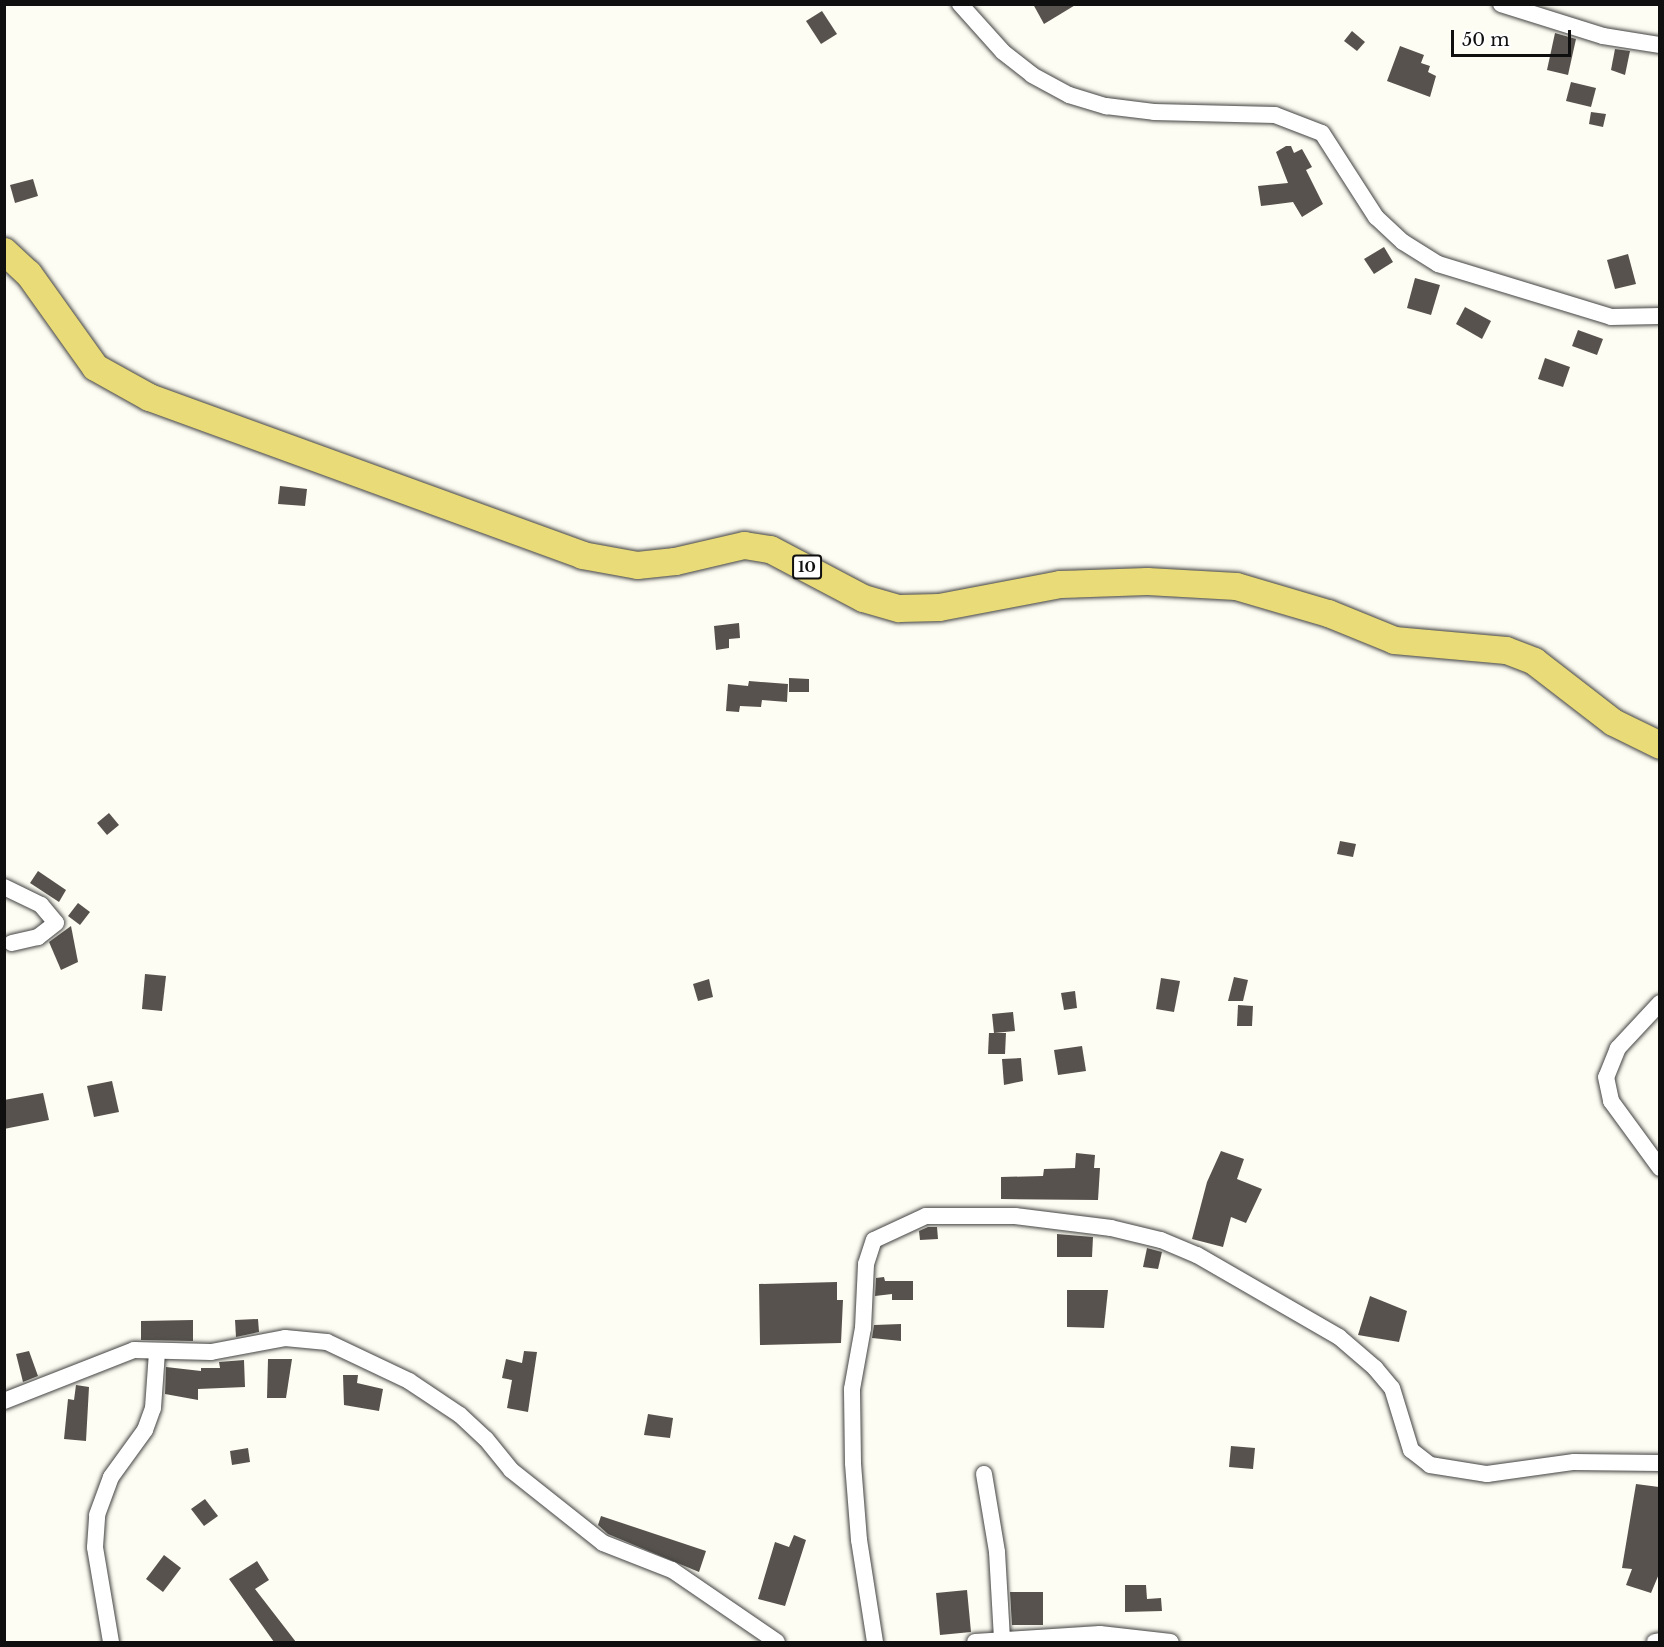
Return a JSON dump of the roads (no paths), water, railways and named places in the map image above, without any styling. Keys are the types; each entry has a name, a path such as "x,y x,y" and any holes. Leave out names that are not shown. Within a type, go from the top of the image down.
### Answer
{"main road":[{"name":"10","path":"4,251 28,273 95,367 149,397 582,555 637,565 675,561 744,545 770,549 863,598 899,608 939,607 1060,584 1148,581 1236,586 1328,613 1394,640 1506,650 1534,662 1613,722 1659,745"}],"street":[{"path":"960,4 1003,52 1032,75 1069,95 1106,106 1154,112 1275,115 1322,133 1376,218 1403,242 1438,264 1611,317 1659,316"},
{"path":"1501,4 1603,36 1659,45"},
{"path":"4,887 41,905 56,923 38,937 12,943"},
{"path":"1659,1003 1618,1048 1606,1077 1611,1101 1659,1168"},
{"path":"875,1642 859,1540 853,1463 852,1389 863,1328 866,1264 874,1240 926,1216 1015,1216 1112,1228 1161,1240 1197,1255 1339,1337 1375,1368 1392,1388 1411,1450 1430,1465 1487,1474 1574,1462 1659,1462"},
{"path":"4,1401 134,1350 211,1352 285,1338 327,1342 372,1362 460,1415 486,1439 511,1470 574,1524 603,1543 672,1570 777,1642"},
{"path":"111,1642 95,1547 97,1515 111,1477 145,1431 153,1408 157,1352"},
{"path":"984,1474 998,1552 1002,1640"},
{"path":"975,1642 1100,1634 1171,1642"},
{"path":"1655,1642 1659,1641"}]}
